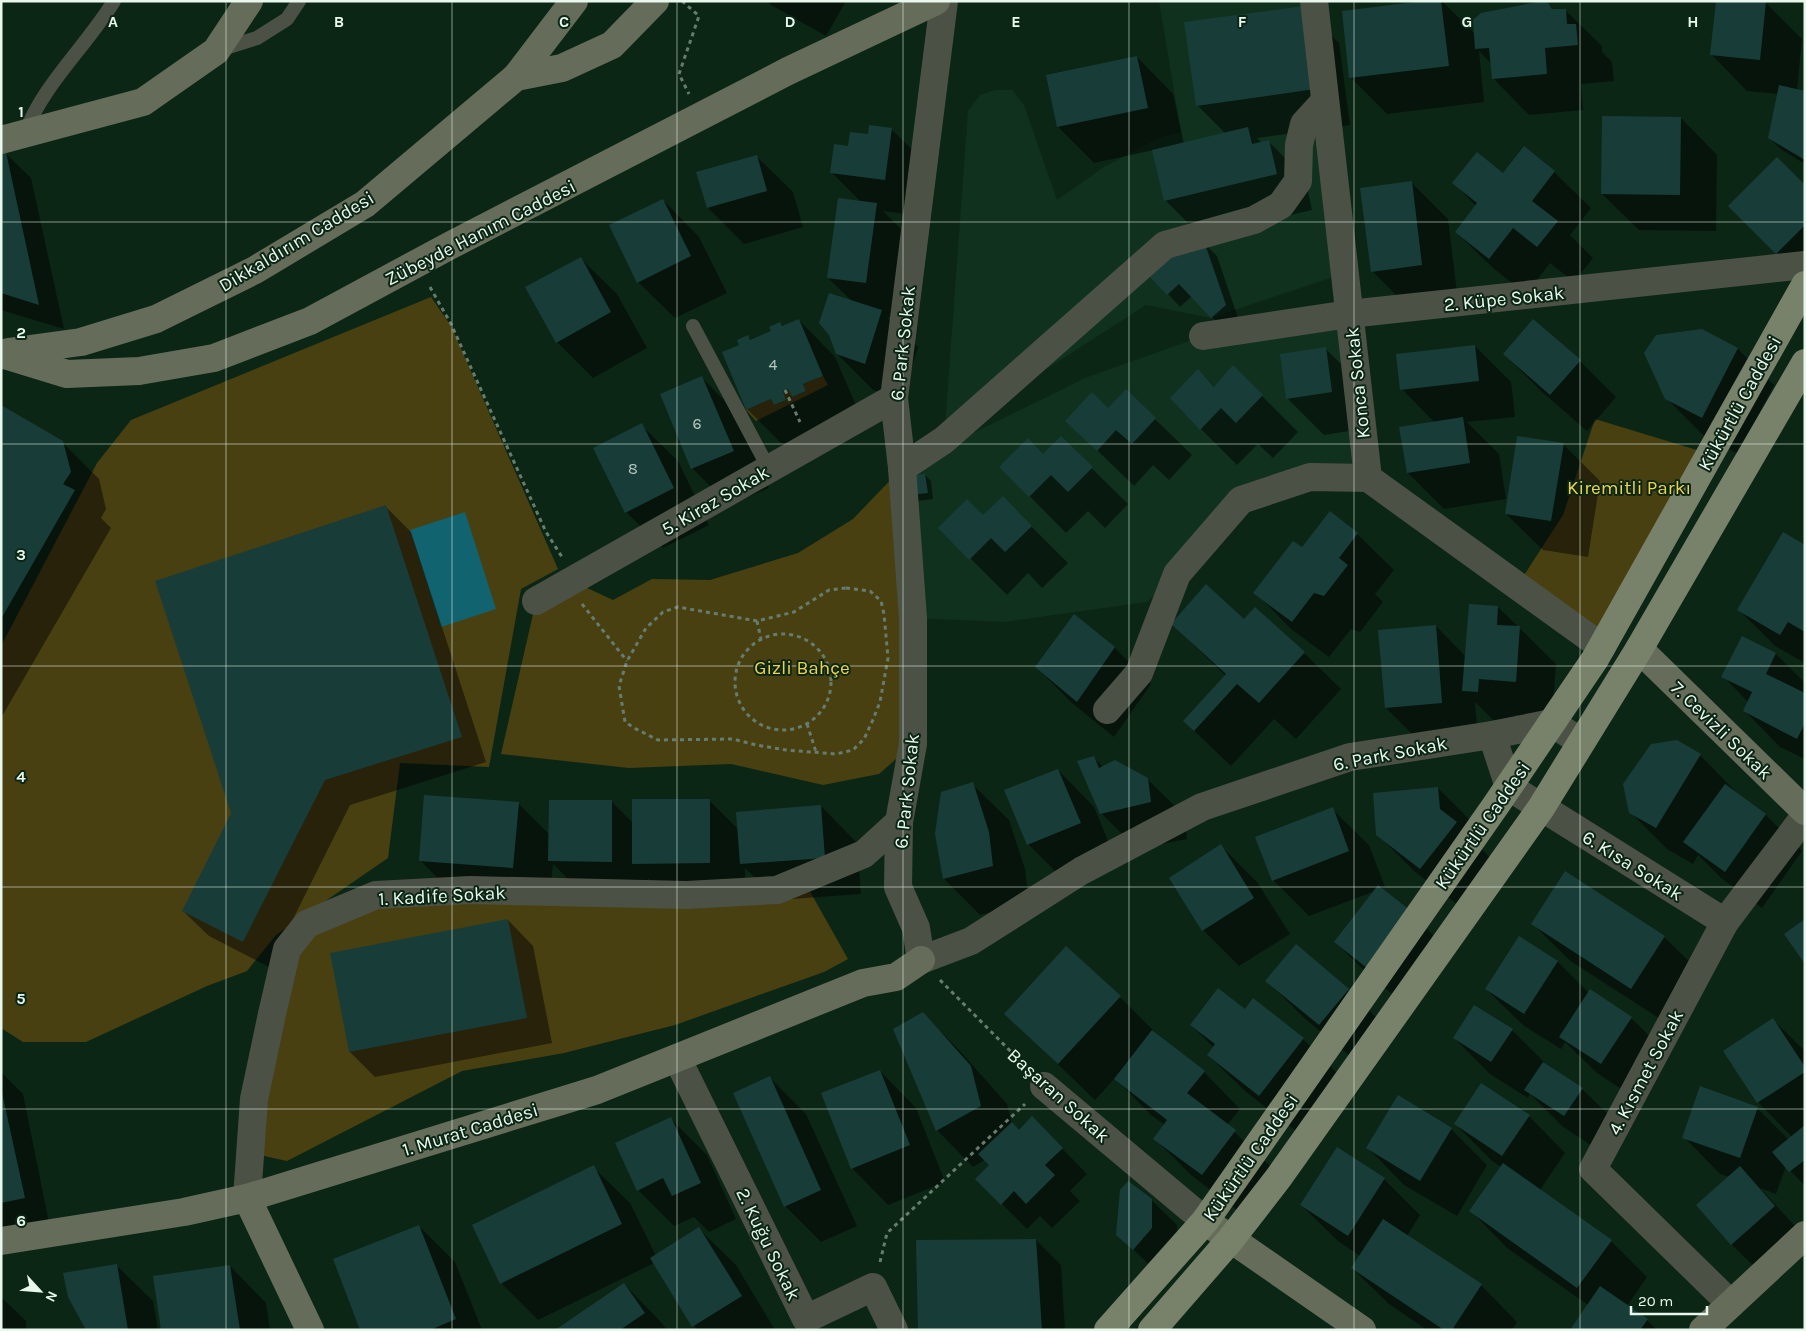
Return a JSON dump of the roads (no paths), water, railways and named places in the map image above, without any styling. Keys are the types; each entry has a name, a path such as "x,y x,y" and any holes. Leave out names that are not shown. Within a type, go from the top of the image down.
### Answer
{"main road":[{"path":"12,138 142,102 216,51 249,1"},
{"path":"516,77 574,1"},
{"name":"Dikkaldırım Caddesi","path":"1,354 82,342 156,319 255,270 364,204 516,77 562,68 612,45 655,1"},
{"name":"Zübeyde Hanım Caddesi","path":"1,354 68,374 139,371 214,358 310,321 788,71 936,1"},
{"name":"Kükürtlü Caddesi","path":"1108,1330 1205,1221 1552,723 1602,647 1805,285"},
{"name":"Kükürtlü Caddesi","path":"1152,1330 1231,1239 1280,1177 1541,808 1639,650 1805,363"},
{"name":"7. Cevizli Sokak","path":"1639,650 1805,812"},
{"name":"1. Murat Caddesi","path":"1,1241 184,1212 247,1198 597,1090 864,983 896,977 921,960"},
{"path":"247,1198 310,1330"},
{"path":"1205,1221 1362,1330"},
{"path":"1703,1330 1805,1235"}],"street":[{"name":"6. Park Sokak","path":"944,1 894,398 902,468 912,618 913,744 899,822 898,886 916,928 921,960 972,941 1081,871 1202,807 1350,756 1492,735 1552,723"},
{"name":"Konca Sokak","path":"1314,1 1368,478"},
{"path":"902,468 944,440 1165,246 1254,220 1281,205 1298,181 1299,145 1304,124 1326,101"},
{"name":"2. Küpe Sokak","path":"1203,336 1349,314 1805,265"},
{"name":"5. Kiraz Sokak","path":"536,601 894,398"},
{"path":"1107,710 1139,673 1177,574 1241,500 1310,477 1368,478 1602,647"},
{"path":"1552,723 1581,742"},
{"path":"1492,735 1509,787"},
{"name":"6. Kısa Sokak","path":"1509,787 1725,922"},
{"name":"4. Kısmet Sokak","path":"1731,1304 1593,1169 1725,922 1805,816"},
{"name":"1. Kadife Sokak","path":"247,1198 254,1099 272,1014 287,949 307,924 376,895 470,890 687,895 777,890 864,854 899,822"},
{"name":"2. Kuğu Sokak","path":"677,1058 799,1325 873,1287 894,1330"},
{"name":"Başaran Sokak","path":"1044,1086 1205,1221"}],"lane":[{"path":"12,138 31,116 45,92 89,37 114,1"},
{"path":"216,51 257,38 287,19 298,1"},
{"path":"693,326 769,469"}],"water":[{"path":"465,512 496,609 441,627 410,530"}],"park label":[{"name":"Kiremitli Parkı","path":"1629,487"},
{"name":"Gizli Bahçe","path":"802,667"}]}
